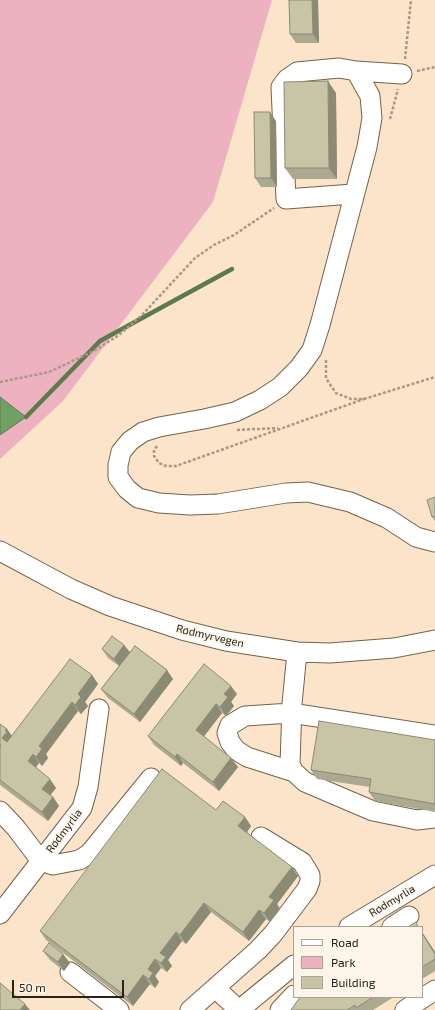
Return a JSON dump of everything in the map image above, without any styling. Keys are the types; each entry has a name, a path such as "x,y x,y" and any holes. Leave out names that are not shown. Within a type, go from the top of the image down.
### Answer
{"street":[{"path":"353,194 286,199 281,87 287,79 297,72 339,68 356,71 402,74"},
{"path":"356,71 370,96 372,118 367,147 353,194 320,325 312,350 280,387 260,400 235,412 159,427 143,432 130,441 121,452 118,464 118,477 126,489 138,498 159,503 190,506 218,504 286,493 308,492 325,495 372,510 416,537 435,542"},
{"name":"Rødmyrvegen","path":"0,551 71,589 110,606 182,630 226,641 297,652 360,652 394,648 435,640"},
{"path":"297,652 292,713 290,765 294,772 305,782 373,811 417,820 435,818"},
{"name":"Rødmyrlia","path":"0,914 82,808 88,787 99,710"},
{"path":"294,772 247,757 236,750 230,742 227,733 230,725 245,716 292,713 435,735"},
{"path":"0,811 16,828 42,861 53,866 79,860 89,854 151,778"},
{"path":"190,1010 258,950 273,934 307,889 310,881 310,875 302,862 261,837"},
{"name":"Rødmyrlia","path":"351,926 435,876"},
{"path":"394,926 409,916"},
{"path":"215,988 239,1010 293,966"},
{"path":"70,972 119,1010"},
{"path":"405,1010 435,990"},
{"path":"280,1010 293,996"}],"path":[{"path":"387,125 402,74 411,0"},
{"path":"0,382 49,372 100,347 119,335 143,314 195,258 257,221 286,199"},
{"path":"326,357 326,378 334,389 351,399 364,399"},
{"path":"159,444 154,450 154,456 159,463 166,466 176,466 364,399 435,377"},
{"path":"246,425 231,430 281,428"}],"green space":[{"path":"0,0 272,0 213,202 63,401 0,459 0,435 26,417 0,397"}],"shaded area":[{"path":"0,397 26,417 0,435"}],"building":[{"path":"289,0 312,0 313,34 290,34"},
{"path":"328,81 329,168 285,168 284,82"},
{"path":"254,112 270,112 271,178 255,178"},
{"path":"435,497 435,516 432,517 427,500"},
{"path":"112,636 124,645 114,659 102,649"},
{"path":"135,646 167,670 134,714 101,689"},
{"path":"70,659 92,675 78,694 81,697 75,705 72,702 39,746 42,749 36,757 33,754 28,761 50,779 42,789 53,797 42,812 0,780 0,724 7,729 5,730 7,732 2,738 7,742"},
{"path":"204,664 231,686 224,694 228,697 220,707 216,704 196,730 231,758 213,782 177,754 175,757 148,736"},
{"path":"319,721 435,740 435,804 369,792 371,779 311,770"},
{"path":"162,769 216,810 223,801 245,817 238,826 292,867 269,897 274,900 264,913 259,910 243,932 204,903 180,935 176,932 160,953 166,957 161,963 155,959 148,969 153,973 149,979 143,975 127,997 40,931"},
{"path":"416,922 418,926 410,926"},
{"path":"423,935 435,954 435,959 423,966"},
{"path":"49,943 63,954 58,962 43,951"},
{"path":"0,983 25,1004 20,1010 0,1010"},
{"path":"299,998 371,998 356,1008 355,1005 347,1010 291,1010"}],"waterway":[{"path":"26,417 100,341 232,269"}]}
